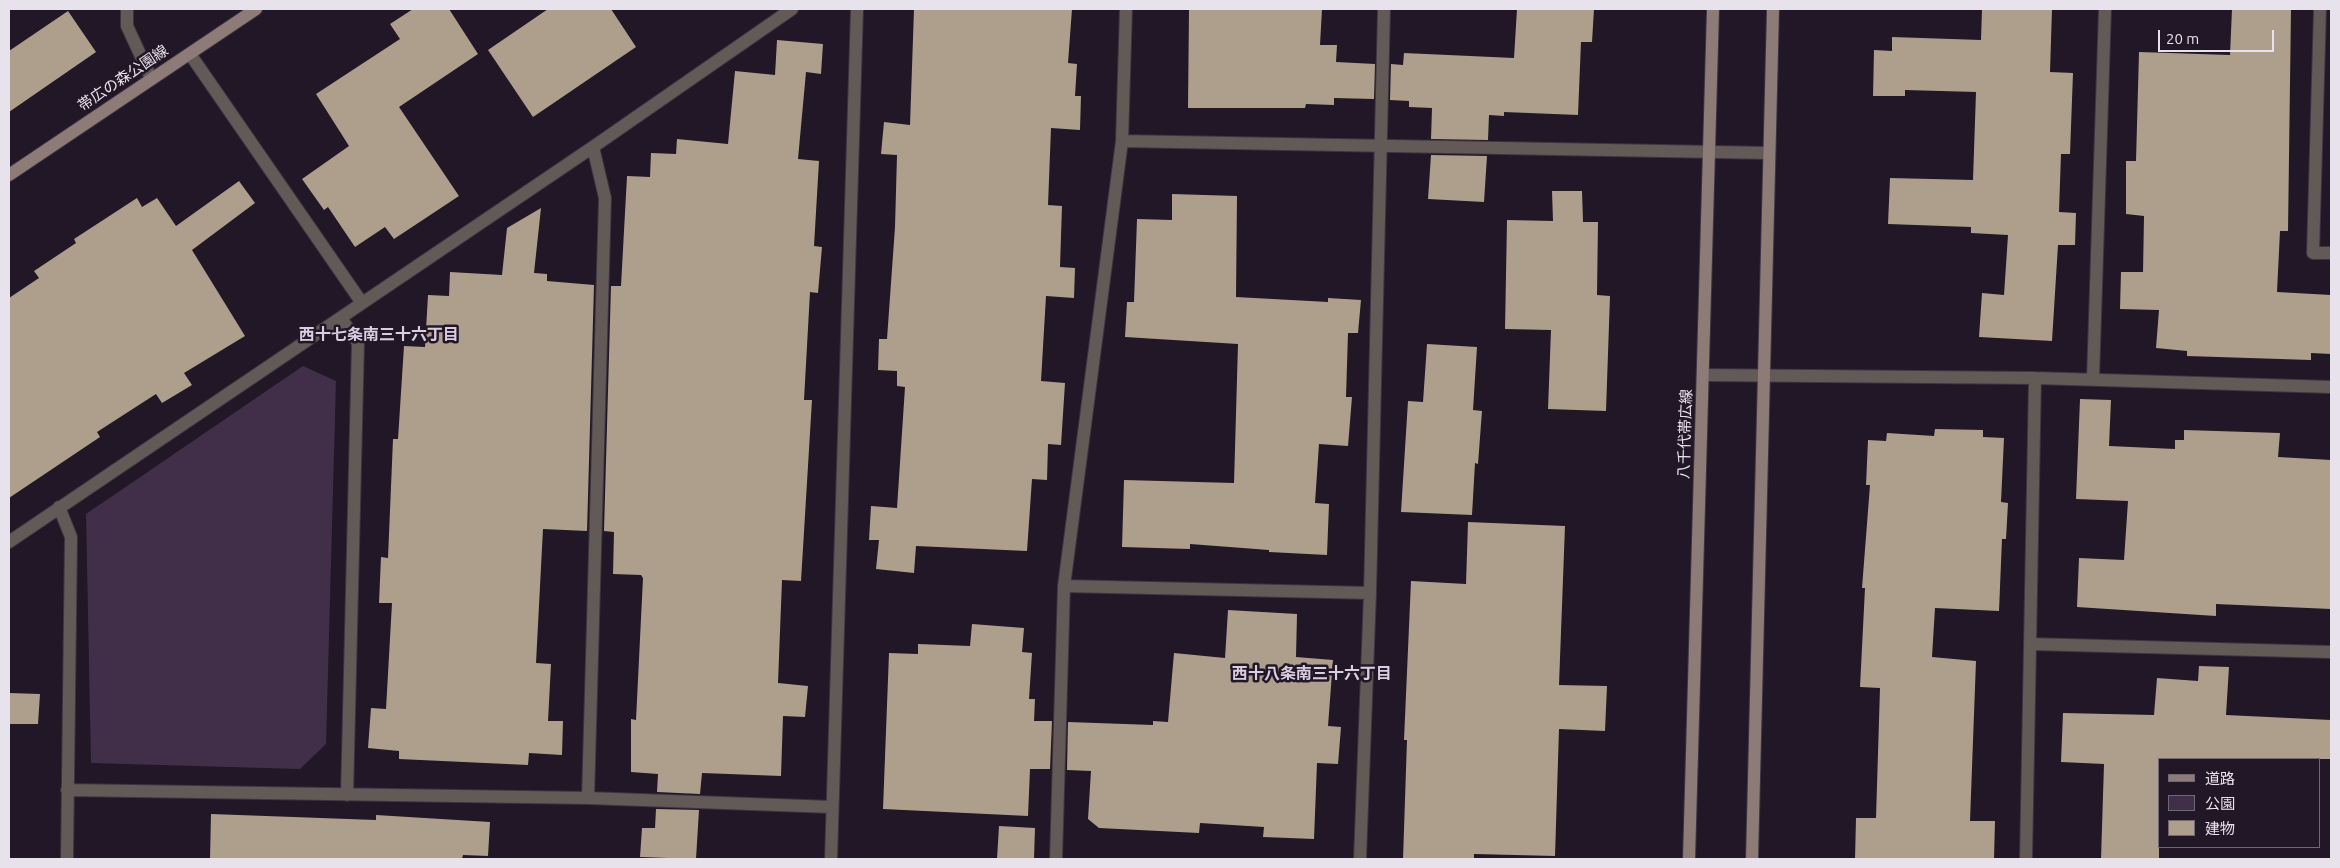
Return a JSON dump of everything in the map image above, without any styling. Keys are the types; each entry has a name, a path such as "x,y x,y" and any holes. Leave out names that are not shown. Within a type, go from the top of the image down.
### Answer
{"main road":[{"name":"帯広の森公園線","path":"9,175 256,9"},
{"name":"八千代帯広線","path":"1689,859 1713,9"},
{"path":"1752,859 1765,375 1768,153 1774,9"}],"street":[{"path":"128,9 127,26 152,78"},
{"path":"9,542 593,147 792,9"},
{"path":"831,859 857,9"},
{"path":"1056,859 1064,586 1122,141 1126,9"},
{"path":"1360,859 1370,593 1384,9"},
{"path":"2093,379 2105,9"},
{"path":"2320,9 2313,253 2331,253"},
{"path":"190,54 362,303"},
{"path":"1122,141 1768,153"},
{"path":"588,798 605,198 593,147"},
{"path":"341,318 358,343 347,795"},
{"path":"1703,375 2093,379 2331,387"},
{"path":"2026,859 2035,378"},
{"path":"59,507 71,537 67,859"},
{"path":"1064,586 1370,593"},
{"path":"2030,644 2331,652"},
{"path":"68,790 588,798 832,807"}],"green space":[{"path":"303,366 336,381 326,744 300,769 91,763 86,514"}],"building":[{"path":"413,9 449,9 478,54 399,107 459,196 394,239 385,227 355,247 328,207 324,210 302,179 349,146 316,94 400,39 390,24"},
{"path":"548,9 611,9 636,47 533,117 488,50"},
{"path":"914,9 1072,9 1068,63 1077,64 1075,96 1081,96 1080,130 1051,128 1048,205 1062,206 1060,267 1075,268 1074,298 1046,296 1041,381 1065,383 1061,445 1048,444 1047,480 1032,479 1027,551 916,546 914,573 876,569 879,540 869,540 871,506 897,508 905,387 897,386 897,371 878,370 879,339 887,339 895,227 897,155 881,154 884,122 910,125"},
{"path":"1189,9 1322,9 1320,45 1337,45 1336,62 1375,64 1374,99 1334,98 1334,105 1306,104 1305,108 1188,108"},
{"path":"1517,9 1594,9 1592,42 1581,42 1578,115 1504,112 1504,116 1489,115 1488,140 1431,139 1432,108 1409,107 1409,101 1390,100 1391,64 1403,65 1404,53 1514,58"},
{"path":"1982,9 2052,9 2050,72 2073,73 2070,154 2061,154 2059,212 2076,213 2075,245 2058,245 2052,341 1979,337 1982,293 2004,295 2008,235 1971,233 1971,227 1888,224 1890,178 1973,180 1976,92 1905,90 1905,96 1873,96 1874,50 1892,51 1892,37 1981,40"},
{"path":"2232,9 2291,9 2288,231 2280,231 2277,292 2331,295 2331,354 2311,353 2311,360 2187,356 2187,351 2156,348 2159,310 2120,309 2121,272 2143,272 2144,216 2126,214 2126,161 2136,161 2139,52 2230,55"},
{"path":"68,11 96,52 9,112 9,51"},
{"path":"777,40 823,44 821,74 806,72 798,159 819,161 814,246 822,247 818,293 810,292 804,400 812,400 801,581 782,580 778,683 808,686 805,717 783,716 781,776 702,773 700,794 657,792 658,774 631,772 631,719 636,720 643,578 641,575 613,574 614,532 604,531 611,286 621,286 627,176 650,177 651,153 676,154 677,139 728,144 735,71 775,75"},
{"path":"1431,155 1487,156 1484,202 1428,199"},
{"path":"239,181 255,203 192,250 245,336 184,373 192,385 162,403 156,394 97,432 100,437 9,498 9,298 39,278 34,271 76,243 74,239 137,198 142,207 157,198 176,226"},
{"path":"1552,191 1582,191 1583,222 1598,222 1597,295 1610,296 1606,411 1548,409 1551,330 1505,329 1507,220 1553,221"},
{"path":"1172,194 1237,196 1236,297 1328,302 1328,298 1361,300 1358,333 1348,333 1346,397 1352,397 1348,446 1319,444 1315,503 1329,504 1327,555 1269,552 1269,550 1190,544 1190,549 1122,547 1124,480 1234,483 1238,344 1125,337 1127,302 1134,302 1137,219 1172,220"},
{"path":"541,208 534,273 547,274 547,281 594,285 587,531 543,529 536,663 551,664 548,721 563,721 562,755 529,753 528,765 399,759 399,751 368,748 371,708 386,709 392,603 379,603 381,557 388,558 393,439 398,439 404,346 425,347 428,295 449,296 450,272 502,275 507,228"},
{"path":"1427,344 1477,347 1473,410 1482,411 1478,464 1475,463 1472,515 1401,512 1408,401 1423,402"},
{"path":"2080,399 2111,400 2109,446 2175,449 2175,440 2184,440 2184,430 2280,433 2278,457 2331,460 2331,609 2216,604 2216,616 2077,607 2079,558 2124,560 2128,501 2076,499"},
{"path":"1935,429 1983,430 1983,437 2004,438 2001,502 2008,503 2006,539 2002,539 1999,611 1935,608 1932,657 1976,661 1970,821 1995,821 1994,859 1855,859 1856,818 1876,818 1880,688 1860,687 1865,588 1862,588 1870,485 1866,485 1868,440 1886,441 1887,433 1934,436"},
{"path":"1468,522 1565,526 1559,685 1607,686 1605,731 1559,729 1555,856 1474,854 1474,859 1403,859 1407,740 1404,740 1411,581 1466,584"},
{"path":"1228,610 1297,614 1296,657 1333,660 1328,726 1341,727 1338,764 1317,763 1314,839 1263,837 1264,827 1200,823 1199,833 1099,828 1088,819 1091,771 1067,770 1068,722 1153,725 1153,721 1168,722 1174,653 1225,658"},
{"path":"972,624 1024,628 1022,652 1032,653 1029,699 1035,699 1034,721 1052,721 1050,769 1030,769 1028,816 883,809 889,653 918,654 918,644 970,646"},
{"path":"2199,666 2229,667 2226,715 2331,720 2331,759 2158,758 2159,859 2101,859 2104,764 2061,762 2063,713 2154,715 2157,678 2198,681"},
{"path":"9,693 40,694 38,724 9,724"},
{"path":"656,809 699,810 696,859 640,857 642,828 655,828"},
{"path":"211,814 376,820 376,815 490,822 488,856 463,855 462,859 210,859"},
{"path":"999,826 1035,828 1034,859 997,859"}],"district":[{"name":"西十七条南三十六丁目","path":"379,335"},
{"name":"西十八条南三十六丁目","path":"1312,674"}]}
